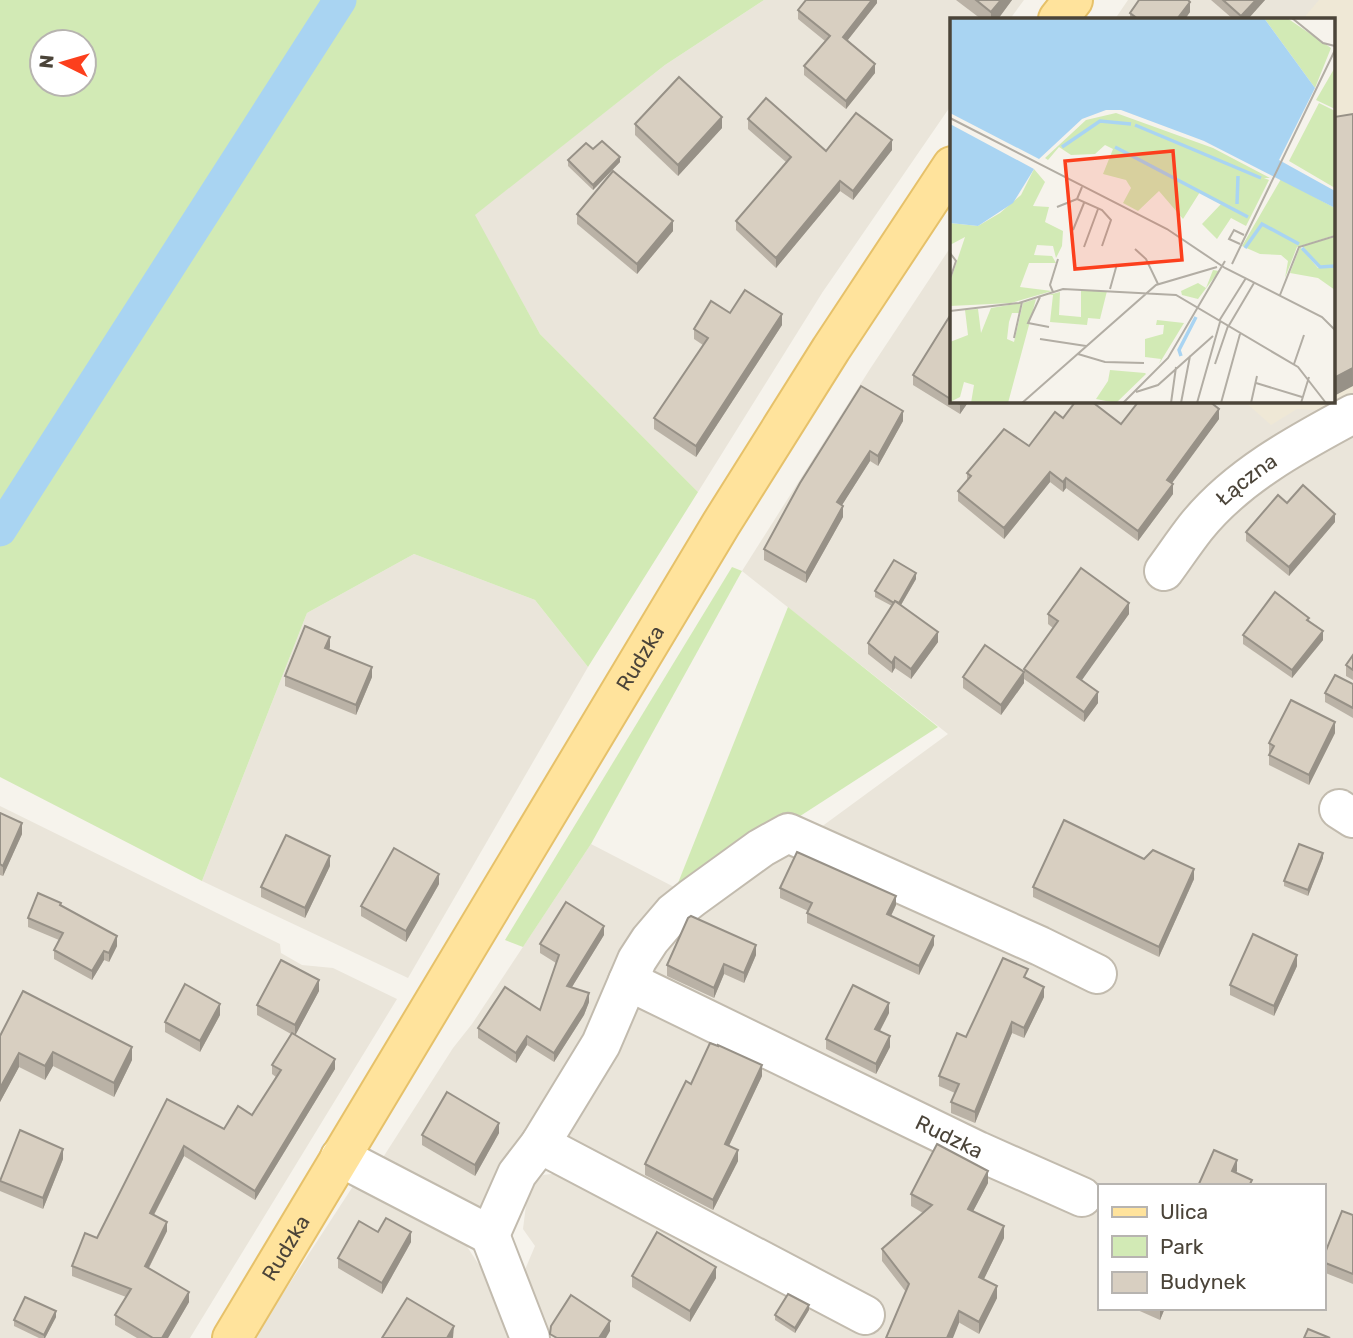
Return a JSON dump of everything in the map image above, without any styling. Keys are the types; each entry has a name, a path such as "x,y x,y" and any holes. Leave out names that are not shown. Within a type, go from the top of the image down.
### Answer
{"main road":[{"path":"1059,18 1073,0"},
{"name":"Rudzka","path":"232,1338 770,444 950,169"}],"street":[{"name":"Łączna","path":"1164,571 1197,526 1229,493 1302,441 1353,414"},
{"path":"490,1235 517,1174 540,1144 601,1044 628,981 650,940 673,913 761,848 788,833 1097,974"},
{"name":"Rudzka","path":"628,981 978,1151 1082,1197"},
{"path":"540,1144 865,1315"},
{"path":"340,1157 490,1235 530,1338"}],"shaded area":[{"path":"764,0 1024,0 1011,18 950,18 950,107 822,293 698,492 540,334 474,215 665,65"},
{"path":"1128,0 1353,0 1353,798 1332,791 1323,811 1332,828 1353,833 1353,1338 254,1338 359,1177 431,1215 466,1245 485,1274 521,1279 535,1246 523,1229 531,1189 543,1175 568,1172 560,1140 612,1034 694,913 817,830 948,734 742,571 950,248 950,402 1336,402 1336,18 1116,18"},
{"path":"1319,0 1353,0 1353,402 1333,411 1297,409 1271,425 1245,402 1336,402 1336,18 1304,18"},
{"path":"414,554 535,600 588,667 408,978 202,881 307,613"},
{"path":"0,806 280,944 281,953 302,965 333,968 397,999 190,1338 0,1338"},
{"path":"591,844 676,888 598,1024 505,1163 478,1211 382,1159 453,1048 472,1024"}],"green space":[{"path":"0,0 764,0 665,65 475,215 540,334 698,492 588,667 535,600 414,554 307,613 202,881 0,777"},
{"path":"732,567 742,571 591,844 523,947 505,940"},
{"path":"788,607 938,727 794,820 676,888"}],"building":[{"path":"806,0 872,0 843,37 875,64 846,101 804,66 830,36 798,10"},
{"path":"976,0 1001,0 991,12"},
{"path":"1139,0 1190,2 1178,18 1137,18 1130,13"},
{"path":"1223,0 1256,0 1241,16"},
{"path":"679,77 722,117 678,165 635,124"},
{"path":"766,98 826,151 856,113 892,140 853,191 840,181 776,258 736,221 791,157 748,119"},
{"path":"1353,114 1353,368 1336,377 1336,117"},
{"path":"602,141 620,157 593,185 568,160 586,143 593,149"},
{"path":"613,171 673,221 637,264 577,214"},
{"path":"745,290 782,314 696,446 654,418 708,338 694,329 711,301 730,313"},
{"path":"950,316 950,399 913,375"},
{"path":"861,386 903,411 878,456 870,451 837,502 843,506 806,573 764,549 800,483"},
{"path":"1075,402 1092,402 1121,424 1138,402 1210,402 1219,409 1167,480 1173,484 1138,531 1066,478 1063,482 1050,472 1004,528 958,491 971,476 967,473 1004,429 1029,446 1055,412 1063,418"},
{"path":"1303,485 1335,514 1289,567 1246,532 1278,495 1287,503"},
{"path":"894,560 916,573 899,603 894,603 875,591"},
{"path":"1081,568 1129,603 1077,677 1098,692 1084,712 1024,669 1058,621 1048,614"},
{"path":"1275,592 1323,631 1292,670 1243,635"},
{"path":"895,601 938,632 911,669 895,657 892,663 868,643"},
{"path":"305,626 330,637 325,648 372,667 356,705 285,676"},
{"path":"985,645 1024,672 1001,705 963,677"},
{"path":"1353,655 1353,670 1346,665"},
{"path":"1335,675 1353,684 1353,708 1325,693"},
{"path":"1291,700 1335,722 1309,775 1269,755 1274,746 1269,743"},
{"path":"0,813 22,823 3,866 0,864"},
{"path":"1064,820 1144,859 1153,850 1194,869 1159,947 1033,887"},
{"path":"286,835 330,856 305,908 261,887"},
{"path":"1299,844 1323,853 1308,890 1284,881"},
{"path":"394,848 439,874 406,931 361,906"},
{"path":"797,852 896,896 887,914 934,936 919,966 807,913 812,903 780,888"},
{"path":"38,893 61,903 60,905 117,936 109,953 104,951 92,971 54,950 63,933 28,918"},
{"path":"566,902 604,926 567,986 589,993 584,1006 554,1053 527,1036 516,1053 478,1028 505,987 540,1010 559,955 540,944"},
{"path":"691,916 756,945 744,973 724,964 714,988 667,965"},
{"path":"1253,934 1297,955 1274,1006 1230,985"},
{"path":"1003,958 1028,969 1024,977 1044,987 1024,1028 1012,1022 975,1112 951,1102 959,1084 939,1076 957,1033 966,1037"},
{"path":"281,960 319,980 295,1025 257,1005"},
{"path":"185,984 220,1004 200,1041 165,1022"},
{"path":"853,985 889,1003 875,1029 890,1036 876,1064 826,1039"},
{"path":"23,991 132,1047 114,1083 53,1052 45,1066 19,1053 0,1088 0,1036"},
{"path":"292,1033 335,1059 255,1191 184,1146 150,1213 167,1222 145,1266 189,1292 162,1338 153,1338 115,1315 131,1289 72,1266 85,1233 97,1238 167,1099 224,1129 238,1106 252,1115 281,1070 272,1065"},
{"path":"710,1043 762,1065 725,1144 738,1150 713,1200 645,1164 686,1081 691,1084"},
{"path":"447,1092 499,1123 475,1165 422,1135"},
{"path":"20,1130 63,1149 43,1198 0,1181"},
{"path":"937,1144 988,1171 968,1209 1004,1226 979,1277 997,1286 979,1322 959,1311 947,1338 886,1338 909,1284 882,1249 932,1205 911,1194"},
{"path":"1214,1150 1237,1160 1232,1171 1252,1180 1250,1184 1199,1184"},
{"path":"1342,1211 1353,1215 1353,1274 1325,1263 1325,1253"},
{"path":"386,1218 411,1232 382,1283 338,1258 359,1221 378,1232"},
{"path":"657,1232 716,1267 690,1311 632,1276"},
{"path":"788,1294 809,1305 795,1328 775,1315"},
{"path":"571,1295 610,1321 599,1338 557,1338 550,1334 551,1326"},
{"path":"25,1297 56,1311 44,1335 14,1320"},
{"path":"407,1298 454,1326 447,1338 382,1338"},
{"path":"1308,1329 1330,1338 1304,1338"}],"waterway":[{"path":"0,530 340,0"}]}
